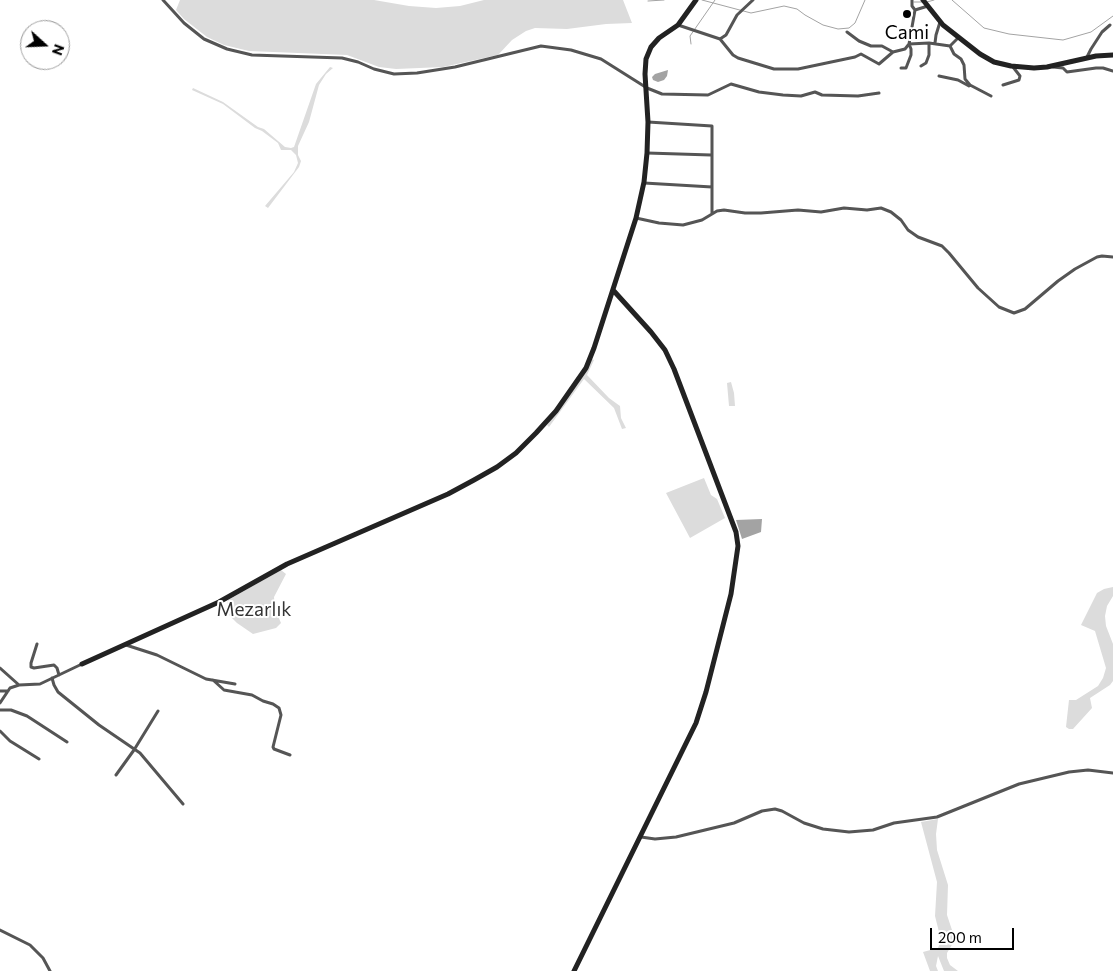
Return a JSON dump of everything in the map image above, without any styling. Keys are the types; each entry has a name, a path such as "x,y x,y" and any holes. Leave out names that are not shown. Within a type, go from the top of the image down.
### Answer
{"street":[{"path":"163,0 184,24 204,39 227,49 252,55 342,58 394,74 417,73 455,67 541,46 571,50 601,59 647,88 662,94 708,95 731,84 759,92 783,95 801,96 815,92 822,95 849,94 858,96 880,93"},
{"path":"720,39 726,35 737,14 753,0"},
{"path":"678,25 720,39 733,55 738,58 774,69 798,69 855,57 861,54 879,64 894,52 905,49 909,44 915,10 912,6 912,0"},
{"path":"923,0 941,22 980,54 994,62 1013,67 1063,68 1068,72 1096,68 1113,71"},
{"path":"0,703 10,688 19,685 40,684 219,602 287,564 448,494 497,467 516,453 536,433 556,411 586,368 636,218 644,182 647,153 646,59 651,46 678,25 696,1"},
{"path":"915,10 928,6"},
{"path":"935,44 941,22"},
{"path":"1088,58 1091,49 1102,32 1110,25"},
{"path":"847,32 859,42 871,46 882,46 894,52"},
{"path":"950,46 959,37"},
{"path":"909,44 929,43 950,46"},
{"path":"921,66 926,63 929,55 929,43"},
{"path":"901,68 906,68 911,55 909,44"},
{"path":"950,46 954,54 961,59 966,79 970,85"},
{"path":"1047,67 1088,58 1113,56"},
{"path":"1003,85 1019,80 1020,76 1013,67"},
{"path":"939,76 958,80 991,96"},
{"path":"648,122 712,126 712,214"},
{"path":"647,153 712,155"},
{"path":"644,182 712,187"},
{"path":"636,218 684,225 702,220 724,210 760,213 798,210 821,212 844,208 867,210 881,208 901,220 908,230 918,237 942,246 978,288 999,307 1014,313 1025,309 1074,269 1097,257 1113,257"},
{"path":"574,971 696,723 706,692 731,594 738,546 736,532 665,350 613,290"},
{"path":"37,644 31,666 34,668 54,665 59,675"},
{"path":"126,645 157,655 206,679 235,684"},
{"path":"0,668 19,685"},
{"path":"52,678 58,692 140,753 182,804"},
{"path":"214,680 224,690 252,695 279,708 281,715 273,747 290,755"},
{"path":"0,691 8,691"},
{"path":"0,710 11,710 27,716 67,742"},
{"path":"116,775 158,711"},
{"path":"0,732 10,741 39,759"},
{"path":"641,837 655,839 676,837 734,823 775,809 804,823 823,829 849,832 872,830 894,823 938,817 1019,784 1069,772 1088,770 1113,773"},
{"path":"0,930 30,945 43,958 50,971"}],"green space":[{"path":"180,0 374,0 436,8 460,6 484,0 623,0 632,23 567,29 535,28 526,31 512,40 498,55 443,67 396,69 379,67 347,55 249,51 224,45 207,37 184,19 176,10"},
{"path":"330,67 333,68 326,74 319,85 309,122 298,146 298,155 301,161 299,167 268,208 265,206 294,172 298,163 296,155 291,150 281,150 278,143 223,104 192,90 193,88 223,102 258,127 264,129 285,147 291,148 294,147 316,84"},
{"path":"592,359 594,360 587,375 609,398 620,406 621,418 626,428 622,429 614,408 584,379 549,427 547,425 582,378"},
{"path":"731,382 735,406 729,406 727,383"},
{"path":"704,478 711,495 717,499 725,518 690,538 666,493"},
{"name":"Mezarlık","path":"281,570 286,574 274,597 275,609 281,623 276,628 253,634 237,623 226,612 228,600"},
{"path":"1113,587 1113,596 1107,606 1105,616 1106,626 1113,644 1113,681 1090,698 1092,708 1073,729 1069,729 1066,727 1069,700 1076,700 1098,686 1106,668 1095,631 1081,625 1097,593"},
{"path":"938,819 936,834 937,850 948,885 947,915 954,936 953,943 947,953 947,958 950,965 958,971 944,971 938,956 936,966 938,971 930,971 923,952 938,948 941,940 935,916 937,882 921,822"}],"shaded area":[{"path":"668,70 664,80 658,82 653,80 652,77 655,74"},
{"path":"762,519 761,532 742,539 736,520"}],"waterway":[{"path":"648,1 664,0"},
{"path":"702,0 751,13 784,6 797,9 823,25 838,29 849,28 855,23 865,0"},
{"path":"691,44 690,36 715,0"},
{"path":"927,2 934,0"},
{"path":"952,0 984,28 1009,34 1063,40 1091,32 1113,16"},
{"path":"914,2 923,2"}],"place":[{"name":"Cami","path":"907,14"}]}
